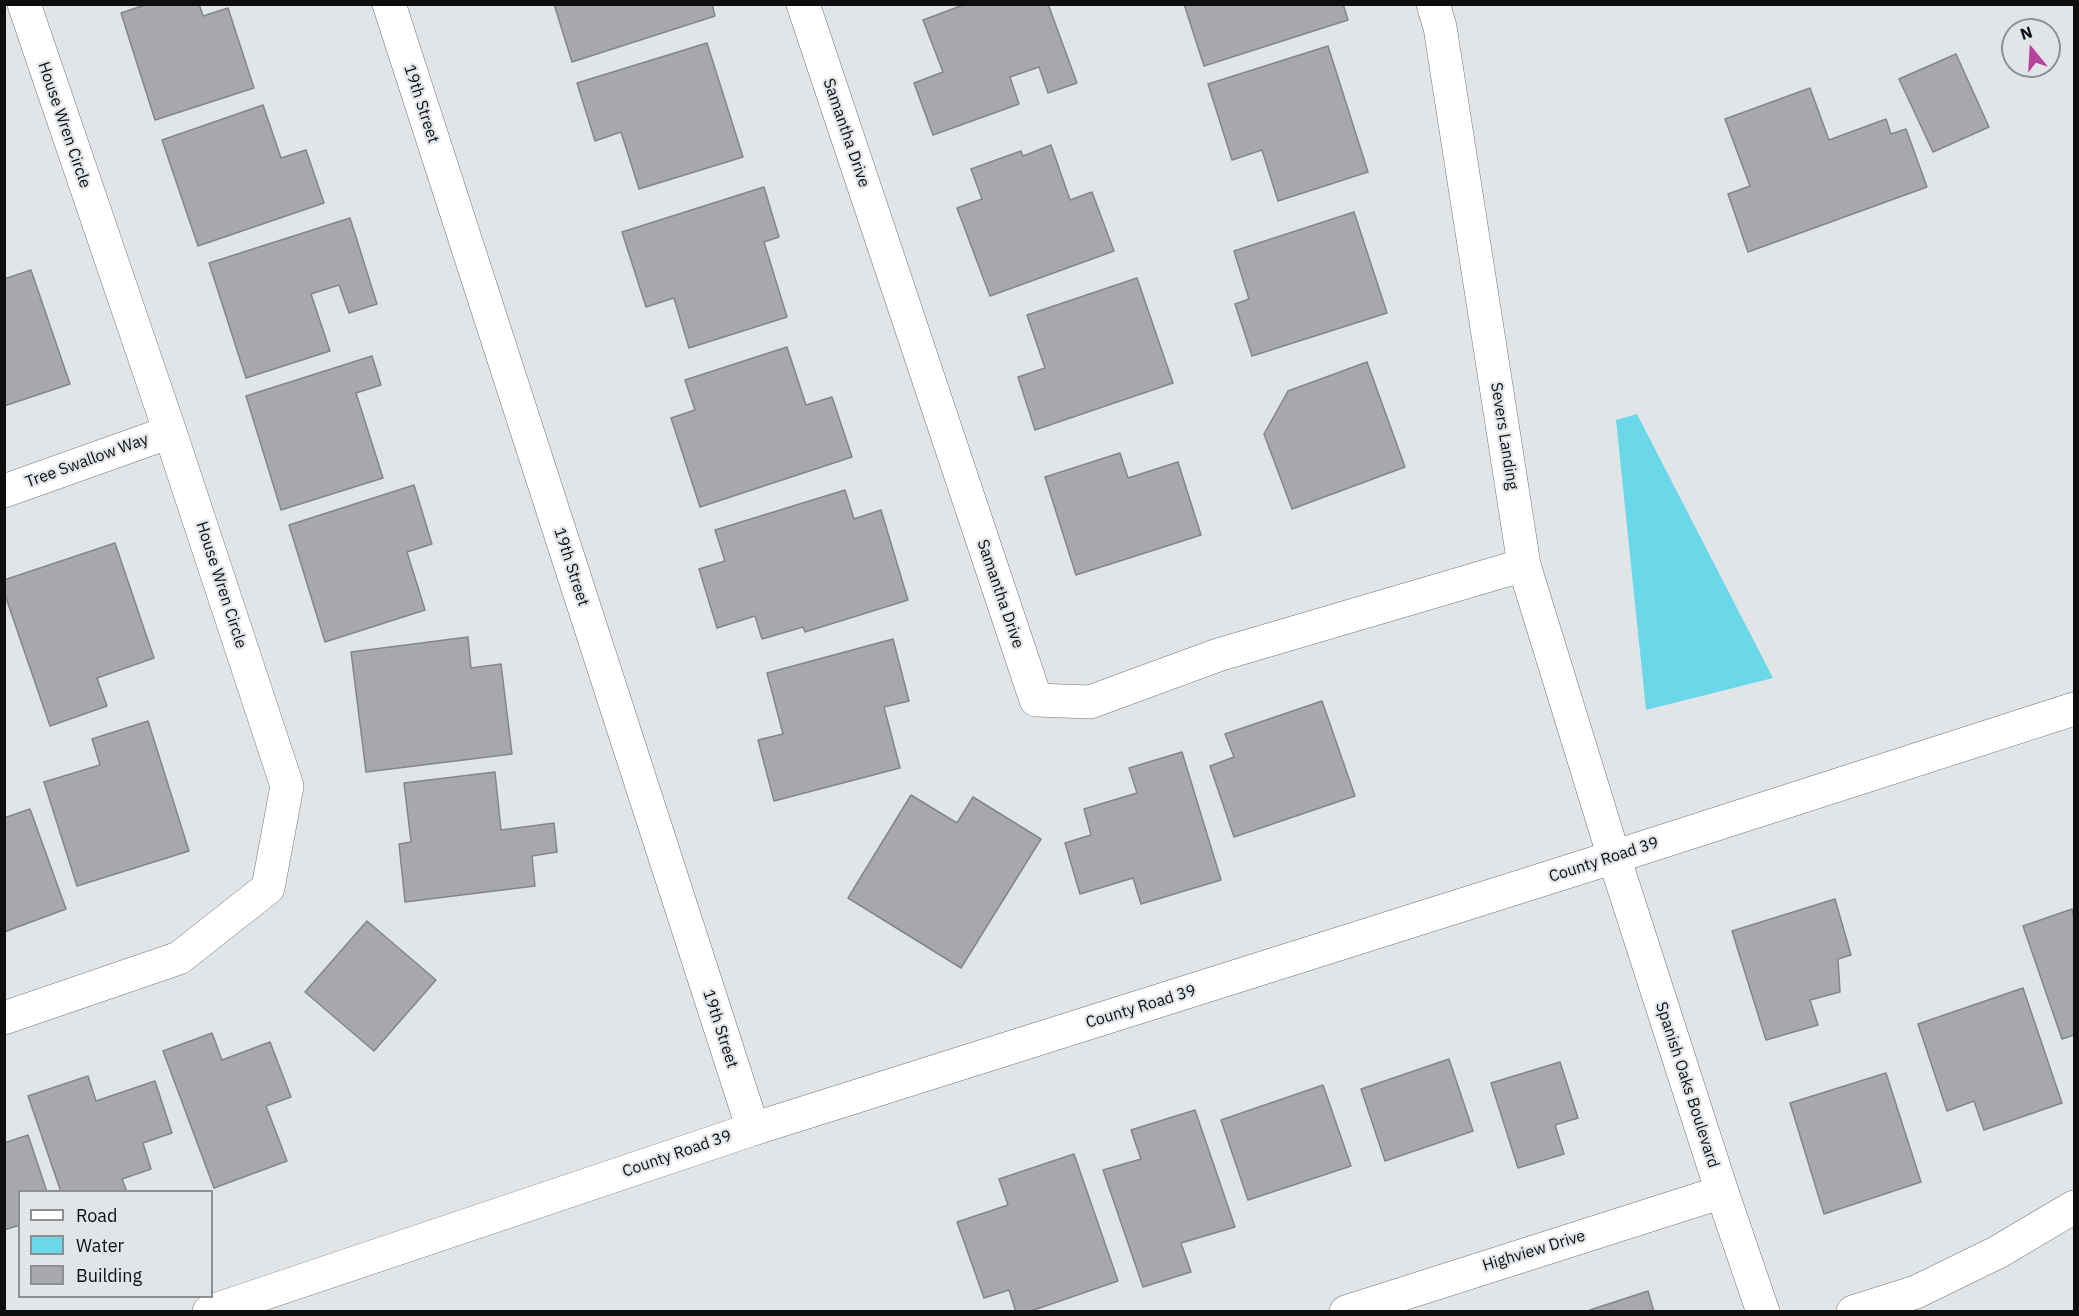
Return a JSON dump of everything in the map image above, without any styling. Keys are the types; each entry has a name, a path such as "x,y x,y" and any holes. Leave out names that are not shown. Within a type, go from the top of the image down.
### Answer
{"street":[{"name":"House Wren Circle","path":"4,1018 179,958 268,888 287,786 170,432 24,4"},
{"name":"19th Street","path":"388,4 753,1129"},
{"name":"Samantha Drive","path":"802,4 1036,699 1090,702 1218,655 1524,564"},
{"name":"Severs Landing","path":"1433,4 1440,27 1524,564 1614,857"},
{"name":"Tree Swallow Way","path":"4,491 170,432"},
{"name":"County Road 39","path":"209,1311 753,1129 2074,709"},
{"name":"Spanish Oaks Boulevard","path":"1614,857 1722,1192 1763,1311"},
{"name":"Highview Drive","path":"1346,1311 1722,1192"},
{"path":"1853,1311 1916,1292 1998,1252 2074,1207"}],"water":[{"path":"1637,414 1773,678 1646,710 1616,420"}],"building":[{"path":"148,4 199,4 203,16 228,8 254,88 155,120 121,13"},
{"path":"554,4 712,4 715,16 572,62"},
{"path":"966,4 1048,4 1077,83 1048,93 1039,67 1010,77 1019,104 933,135 914,83 943,72 923,20"},
{"path":"1184,4 1343,4 1348,20 1204,66"},
{"path":"707,43 743,157 639,189 621,132 595,141 577,83"},
{"path":"1328,46 1368,172 1278,201 1262,150 1232,160 1208,84"},
{"path":"1956,54 1989,127 1933,152 1899,79"},
{"path":"1810,88 1829,140 1886,119 1891,134 1906,129 1927,187 1748,252 1728,194 1750,186 1725,119"},
{"path":"263,105 281,158 306,150 324,203 198,246 162,140"},
{"path":"1051,145 1070,200 1092,192 1114,251 990,296 957,208 982,199 971,169 1021,151 1023,156"},
{"path":"764,187 779,237 764,242 787,317 689,348 674,298 646,307 622,232"},
{"path":"1354,212 1387,313 1252,356 1235,304 1249,299 1234,251"},
{"path":"350,218 377,304 349,313 339,285 311,294 330,351 246,378 209,263"},
{"path":"31,270 70,384 4,406 4,279"},
{"path":"1137,278 1173,383 1035,430 1018,377 1045,368 1027,315"},
{"path":"787,347 806,405 832,397 852,457 700,507 671,418 695,410 685,380"},
{"path":"372,356 381,385 356,393 383,478 281,510 246,396"},
{"path":"1367,362 1405,467 1292,509 1264,434 1288,391"},
{"path":"1120,453 1128,478 1178,462 1201,535 1076,575 1045,477"},
{"path":"414,485 432,544 407,552 425,610 325,642 289,525"},
{"path":"845,490 854,519 881,510 908,600 805,632 803,627 762,639 755,616 717,628 699,569 725,561 715,530"},
{"path":"115,543 154,658 97,678 107,706 50,726 4,592 4,580"},
{"path":"468,637 471,668 501,664 512,754 366,772 351,652"},
{"path":"893,639 909,701 884,707 900,768 774,801 758,740 783,734 767,673"},
{"path":"1322,701 1355,796 1234,837 1210,766 1234,757 1225,734"},
{"path":"148,721 189,851 77,886 44,782 100,765 92,739"},
{"path":"1182,752 1221,880 1141,904 1133,878 1080,894 1065,843 1091,835 1084,809 1137,793 1129,768"},
{"path":"495,772 501,830 554,823 557,852 532,856 535,886 405,902 399,844 411,842 404,783"},
{"path":"911,795 957,823 973,797 1041,839 961,968 848,898"},
{"path":"30,809 66,909 4,932 4,818"},
{"path":"1835,899 1851,955 1838,959 1840,992 1810,1000 1818,1025 1766,1040 1732,931"},
{"path":"2072,909 2074,918 2074,1035 2062,1039 2023,926"},
{"path":"367,921 436,980 374,1051 305,992"},
{"path":"2023,988 2062,1103 1984,1130 1974,1101 1947,1111 1918,1024"},
{"path":"212,1033 222,1060 270,1042 291,1097 266,1106 287,1161 214,1188 163,1051"},
{"path":"1449,1059 1473,1131 1385,1161 1361,1089"},
{"path":"1560,1062 1578,1118 1555,1125 1564,1154 1518,1168 1491,1083"},
{"path":"1886,1073 1921,1182 1824,1214 1790,1103"},
{"path":"88,1076 96,1101 155,1081 172,1133 143,1143 151,1169 122,1179 126,1190 60,1190 28,1096"},
{"path":"1323,1085 1351,1166 1248,1200 1221,1120"},
{"path":"1195,1110 1235,1227 1181,1243 1191,1272 1143,1287 1103,1170 1141,1159 1131,1130"},
{"path":"28,1135 46,1190 18,1190 18,1226 4,1230 4,1143"},
{"path":"1074,1154 1118,1281 1028,1312 1016,1312 1009,1290 984,1298 957,1222 1008,1205 999,1179"},
{"path":"1648,1291 1654,1312 1590,1312 1590,1310"}]}
